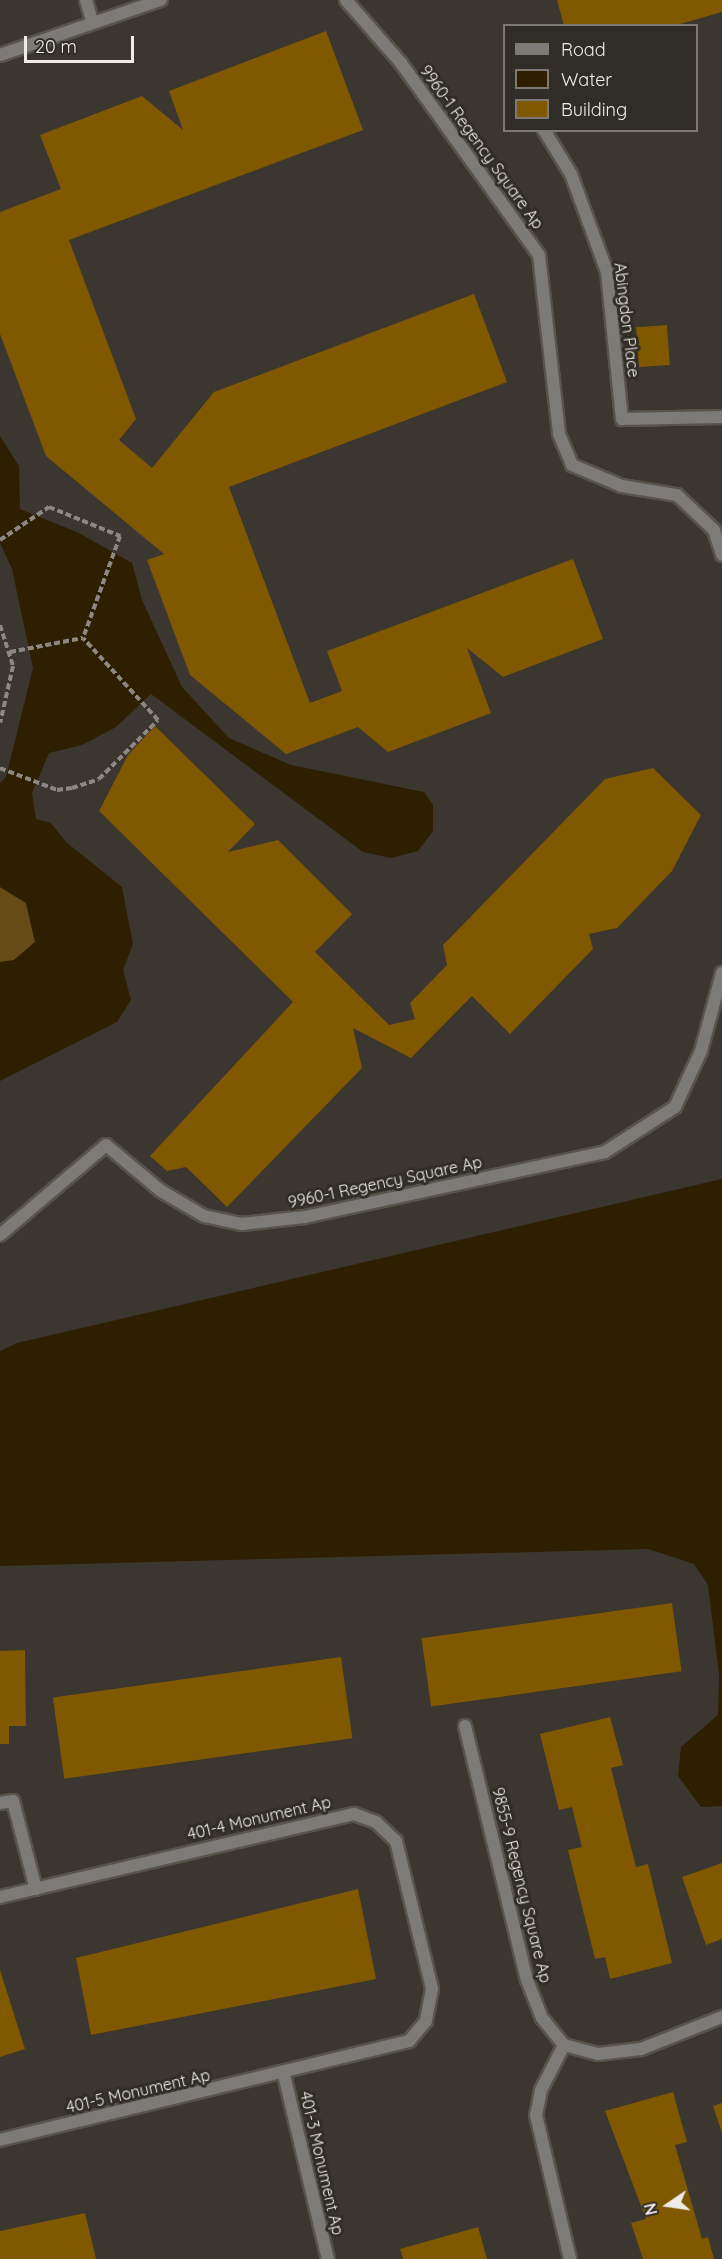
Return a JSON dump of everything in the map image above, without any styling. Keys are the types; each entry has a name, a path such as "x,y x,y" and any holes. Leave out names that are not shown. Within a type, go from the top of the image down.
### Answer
{"street":[{"path":"86,0 92,21"},
{"path":"0,55 92,21 161,0"},
{"name":"9960-1 Regency Square Ap","path":"346,0 401,63 539,255 559,434 572,465 622,486 677,495 694,506 714,530 722,555"},
{"name":"Abingdon Place","path":"545,132 571,174 607,272 622,419 722,417"},
{"name":"9960-1 Regency Square Ap","path":"0,1235 106,1145 187,1206 242,1224 305,1217 605,1152 675,1107 701,1051 722,973"},
{"name":"9855-9 Regency Square Ap","path":"465,1726 527,1980 542,2018 564,2045"},
{"path":"0,1803 13,1801 36,1889"},
{"name":"401-4 Monument Ap","path":"0,1897 321,1820 354,1814 376,1822 396,1842 421,1935 432,1989 426,2021 409,2042 284,2075"},
{"path":"570,2259 536,2115 541,2090 564,2045 598,2054 641,2049 722,2017"},
{"name":"401-5 Monument Ap","path":"0,2140 284,2075"},
{"name":"401-3 Monument Ap","path":"284,2075 328,2259"}],"path":[{"path":"0,540 49,507 120,536 83,638"},
{"path":"0,624 13,666 0,723"},
{"path":"10,652 83,638"},
{"path":"0,768 57,790 99,779 158,720 142,706 83,638"}],"shaded area":[{"path":"0,887 26,903 35,942 14,960 0,962"}],"water":[{"path":"0,436 19,466 20,509 79,533 132,563 142,600 182,687 229,738 291,765 424,792 433,805 433,831 418,851 391,858 363,852 151,694 116,727 82,745 49,753 32,793 36,819 51,823 66,842 122,887 133,944 123,970 131,1000 117,1022 0,1081 0,962 14,960 35,942 26,903 0,887 0,783 6,777 33,668 12,569 0,543"},
{"path":"722,1179 722,1806 701,1807 678,1776 681,1747 718,1715 719,1674 708,1585 694,1564 648,1549 0,1566 0,1351 17,1343"}],"building":[{"path":"557,0 722,0 722,12 680,24 563,24"},
{"path":"326,31 363,130 69,240 136,419 119,440 152,468 214,392 474,294 507,382 229,487 310,703 342,691 327,651 573,559 603,639 503,677 467,648 491,713 388,752 358,727 286,754 190,675 147,560 164,554 46,456 0,334 0,212 61,189 40,135 142,96 183,130 169,91"},
{"path":"667,325 670,365 639,367 636,327"},
{"path":"155,726 255,824 228,852 278,840 352,914 315,952 389,1025 415,1019 410,1003 447,965 443,945 605,779 653,768 701,815 672,871 617,928 589,934 593,949 510,1034 472,996 411,1058 353,1028 362,1068 227,1207 186,1167 167,1171 150,1156 293,1002 99,811 128,755"},
{"path":"672,1603 682,1671 431,1707 421,1638"},
{"path":"25,1650 26,1726 9,1726 9,1744 0,1744 0,1651"},
{"path":"341,1657 352,1738 64,1779 53,1697"},
{"path":"610,1717 623,1765 611,1768 636,1867 648,1864 672,1963 610,1979 605,1957 595,1959 568,1850 582,1847 572,1807 559,1810 540,1734"},
{"path":"722,1863 722,1939 706,1945 682,1877"},
{"path":"358,1889 376,1979 91,2035 76,1958"},
{"path":"0,1970 25,2049 0,2057"},
{"path":"673,2092 687,2142 675,2145 702,2239 708,2237 714,2259 643,2259 631,2223 646,2219 605,2111"},
{"path":"722,2103 722,2133 713,2106"},
{"path":"85,2213 96,2259 0,2259 0,2231"},
{"path":"478,2227 487,2259 403,2259 400,2249"}]}
